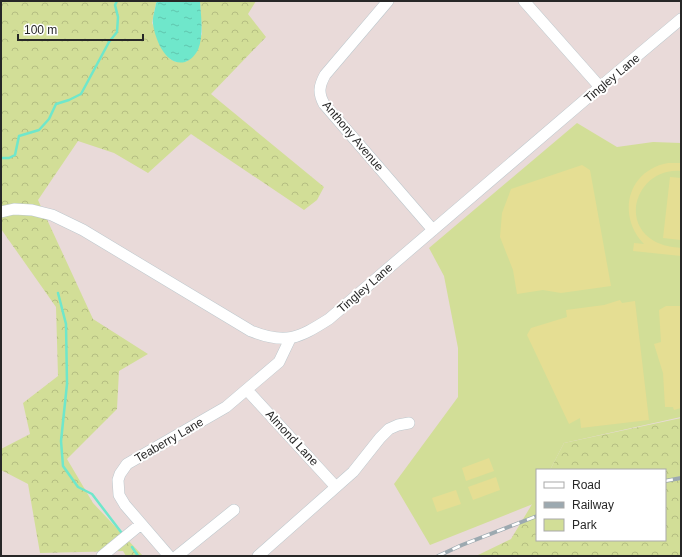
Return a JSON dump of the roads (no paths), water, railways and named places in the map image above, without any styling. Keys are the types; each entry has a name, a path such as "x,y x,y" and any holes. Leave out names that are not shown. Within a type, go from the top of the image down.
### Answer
{"street":[{"name":"Anthony Avenue","path":"388,1 325,75 319,89 320,97 324,104 433,230"},
{"path":"524,1 600,87"},
{"name":"Tingley Lane","path":"1,212 20,209 52,214 98,239 251,331 271,338 290,339 312,330 329,319 681,19"},
{"name":"Teaberry Lane","path":"169,556 125,505 119,495 118,480 123,468 127,464 226,407 279,362 290,339"},
{"name":"Almond Lane","path":"247,390 336,487"},
{"path":"258,556 353,472 380,438 389,430 398,425 409,423"},
{"path":"177,556 234,510"},
{"path":"102,556 141,524"}],"water":[{"path":"158,1 200,1 202,26 201,38 198,50 191,59 185,62 172,60 167,56 159,44 153,22 156,3"}],"waterway":[{"path":"1,158 9,158 15,155 19,136 39,130 49,119 56,104 81,94 109,42 117,32 118,17 115,5 117,1"},
{"path":"58,293 66,324 67,384 61,441 63,466 78,487 92,494 121,532"},
{"path":"132,547 138,556"}],"railway":[{"path":"666,481 681,478"},
{"path":"438,556 462,545 536,516"}]}
